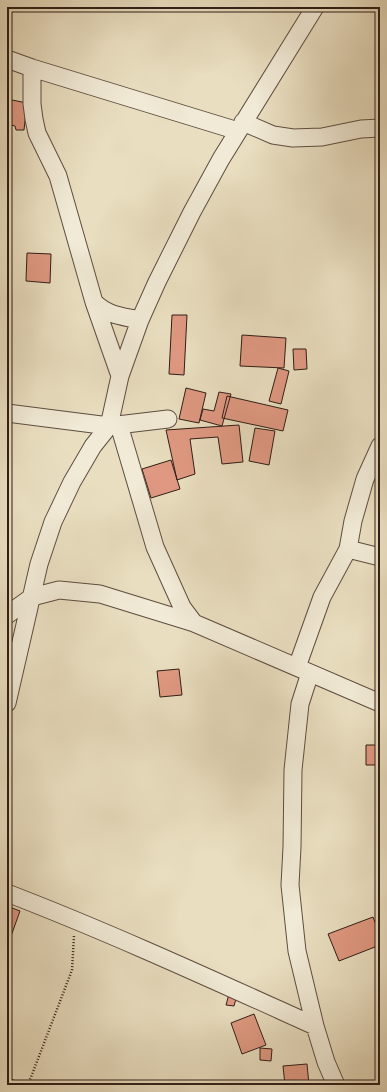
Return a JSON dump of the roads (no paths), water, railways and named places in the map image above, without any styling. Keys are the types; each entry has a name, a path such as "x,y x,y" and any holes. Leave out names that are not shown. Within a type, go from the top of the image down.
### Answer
{"street":[{"path":"194,623 182,607 155,547 114,425 120,376 140,320 192,212 240,126 280,66 315,7"},
{"path":"7,59 32,68 240,126 294,138 322,137 361,128 380,128"},
{"path":"32,68 32,104 37,133 58,176 94,302 120,376"},
{"path":"94,302 101,309 113,314 140,320"},
{"path":"7,413 114,425 168,419"},
{"path":"7,703 39,564 53,522 72,482 93,446 114,425"},
{"path":"336,1085 326,1062 315,1026 297,951 290,885 293,770 303,670 322,597 348,549 353,521 365,479 380,446"},
{"path":"348,549 380,557"},
{"path":"7,615 32,597 59,590 100,594 194,623 380,703"},
{"path":"7,893 74,920 315,1026"}]}
